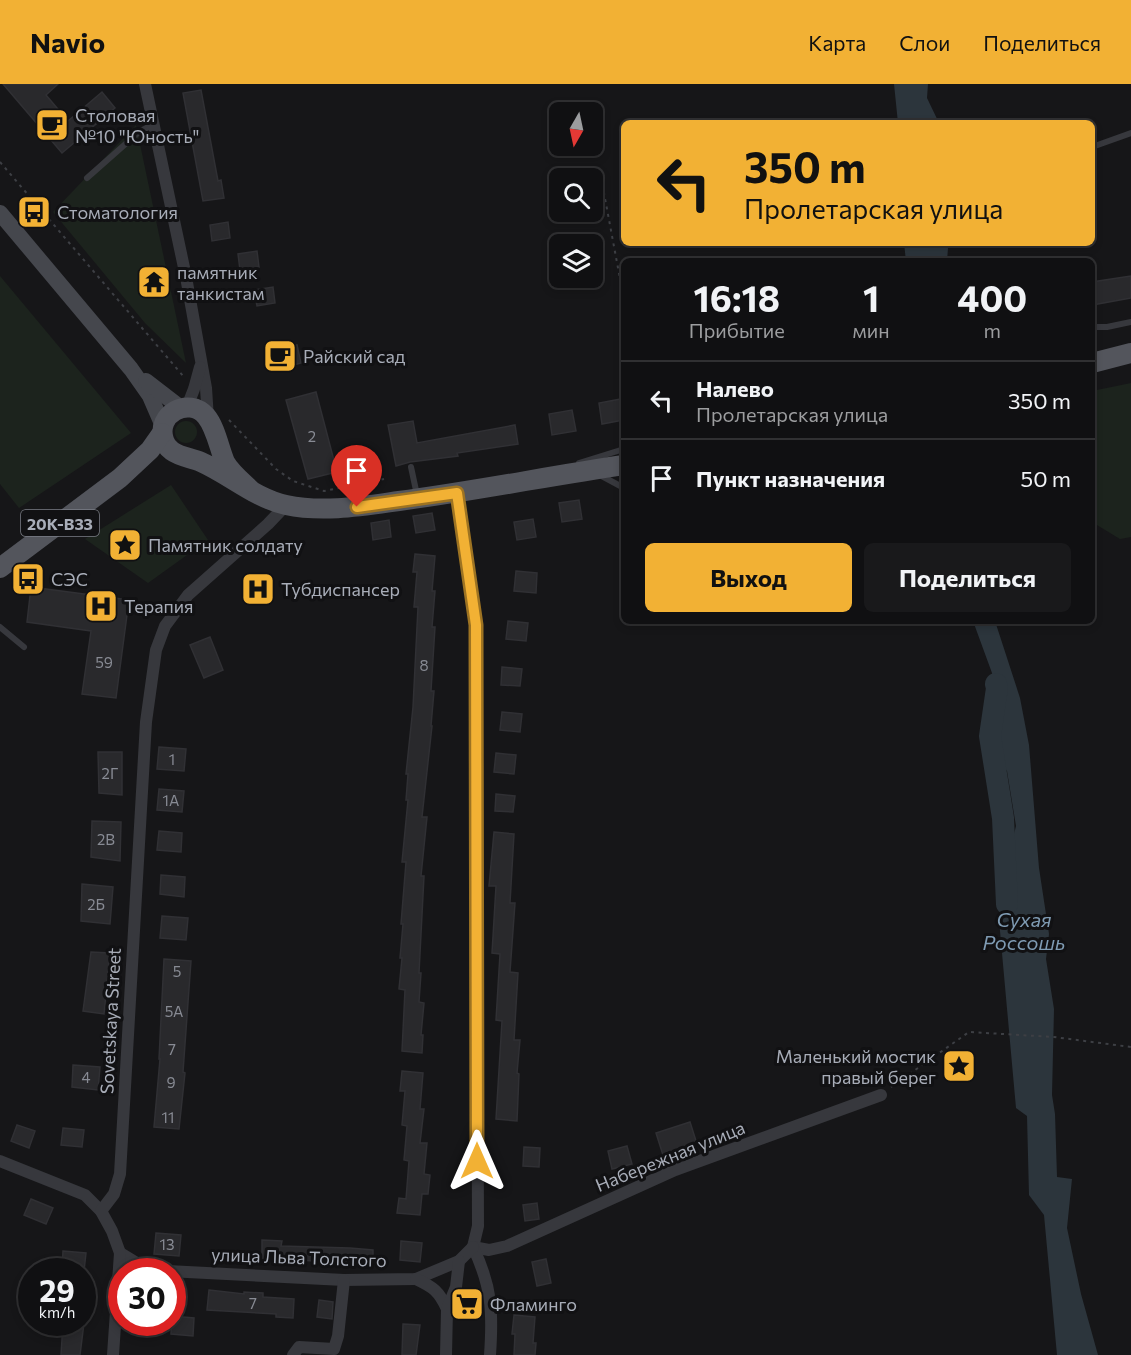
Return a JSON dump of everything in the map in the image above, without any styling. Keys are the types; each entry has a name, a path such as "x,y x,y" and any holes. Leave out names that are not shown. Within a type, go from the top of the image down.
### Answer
{"main road":[{"path":"0,213 131,369 150,396 167,445 180,455 201,462 253,492 286,505 320,508 357,507 621,465"},
{"path":"1095,362 1131,353"},
{"path":"131,369 156,390 187,401 216,422 226,464 253,492"},
{"name":"20К-В33","path":"0,568 120,478 150,450 169,414 187,401"},
{"name":"20К-В33","path":"120,478 156,459 196,454 210,440 216,422"}],"street":[{"path":"146,87 201,363 216,422"},
{"path":"187,401 201,363"},
{"path":"457,493 476,625 477,1226 473,1247 485,1271 491,1296 490,1355"},
{"path":"101,1211 114,1194 120,1174 146,722 156,650 165,626 188,595 268,524 286,505"},
{"name":"Набережная улица","path":"473,1247 489,1250 507,1246 675,1170 881,1095"},
{"path":"0,1161 85,1195 101,1211 120,1253 112,1355"},
{"name":"улица Льва Толстого","path":"120,1253 148,1270 344,1280 416,1279 459,1261 473,1247"},
{"path":"446,1355 447,1309 456,1287 459,1261"},
{"path":"416,1279 430,1285 440,1294 447,1309"},
{"path":"293,1355 299,1347 334,1349 339,1336 344,1280"}],"lane":[{"path":"87,177 139,132 152,125"},
{"path":"1095,146 1131,133"},
{"path":"1095,327 1131,322"},
{"path":"540,478 606,453 621,450"},
{"path":"411,468 418,499"},
{"path":"589,470 621,486"},
{"path":"0,627 24,647"}],"path":[{"path":"0,162 187,401"},
{"path":"603,188 621,284"},
{"path":"216,422 293,481 324,491 384,479"},
{"path":"881,1095 969,1032 1054,1037 1131,1047"}],"shaded area":[{"path":"136,125 186,363 145,323 53,212"},
{"path":"0,276 131,433 19,508 0,484"},
{"path":"1131,383 1131,537 1120,539 1095,524 1095,390"},
{"path":"186,421 194,424 197,432 194,440 186,443 178,440 175,432 178,424"},
{"path":"171,485 208,540 148,583 85,539"}],"water":[{"path":"894,84 928,84 927,98 938,120 898,120"},
{"path":"904,246 950,246 947,258 906,258"},
{"name":"Сухая Россошь","path":"974,624 996,624 1020,698 1029,745 1039,868 1049,934 1046,959 1054,1009 1052,1095 1055,1114 1057,1177 1072,1179 1067,1228 1081,1294 1098,1355 1057,1355 1044,1215 1029,1195 1027,1116 1016,1108 999,920 1007,862 1016,826 1007,771 992,751 990,736 994,710 992,673"}],"building":[{"path":"3,84 58,84 46,95 68,121 102,92 115,108 62,153"},
{"path":"201,90 218,181 221,180 224,198 203,201 183,93"},
{"path":"228,222 230,238 212,241 210,225"},
{"path":"257,251 259,267 240,270 238,254"},
{"path":"1131,276 1131,298 1095,304 1095,282"},
{"path":"273,287 275,303 257,306 254,290"},
{"path":"297,345 301,363 275,370 270,352"},
{"path":"316,392 337,472 308,479 286,400"},
{"path":"621,399 621,421 602,424 599,403"},
{"path":"572,410 576,431 552,435 549,414"},
{"path":"413,421 417,443 515,425 518,444 457,453 458,456 396,466 388,425"},
{"path":"579,500 582,519 562,522 559,503"},
{"path":"432,513 435,530 416,533 413,516"},
{"path":"533,519 536,537 517,540 514,522"},
{"path":"389,520 391,537 373,540 371,523"},
{"path":"415,554 435,556 432,627 435,627 431,691 434,691 422,817 427,817 421,876 424,876 419,973 421,973 419,1002 424,1003 422,1053 402,1051 405,990 399,989 406,862 402,862 408,800 406,800 408,774 406,774 413,707 418,607 414,607 417,572 413,572"},
{"path":"516,571 537,573 536,593 514,591"},
{"path":"31,587 129,600 116,698 82,694 91,631 27,622"},
{"path":"508,621 528,623 526,641 506,639"},
{"path":"210,637 223,670 204,678 190,645"},
{"path":"502,667 522,669 520,686 501,685"},
{"path":"502,712 522,714 520,732 500,730"},
{"path":"159,747 186,749 184,771 157,769"},
{"path":"98,752 122,752 122,795 99,793"},
{"path":"496,753 516,755 514,774 494,772"},
{"path":"159,789 184,791 182,812 157,810"},
{"path":"496,794 515,796 513,812 495,811"},
{"path":"92,821 121,822 120,861 91,857"},
{"path":"159,831 182,833 181,852 157,850"},
{"path":"494,832 514,834 510,903 515,903 510,972 518,973 514,1040 520,1040 517,1121 496,1119 502,1021 496,1020 500,954 492,953 496,886 489,886"},
{"path":"161,875 185,877 184,897 160,894"},
{"path":"82,884 113,887 110,924 81,921"},
{"path":"162,916 188,918 186,940 160,938"},
{"path":"91,952 110,953 104,1014 83,1011"},
{"path":"164,959 191,961 183,1072 185,1073 179,1129 154,1127 160,1059"},
{"path":"73,1065 100,1067 98,1090 72,1087"},
{"path":"402,1071 423,1073 420,1109 424,1109 420,1143 427,1143 424,1174 430,1175 428,1194 422,1194 420,1215 397,1213 399,1198 406,1199 409,1161 404,1160 407,1126 402,1125 405,1091 400,1091"},
{"path":"690,1122 697,1144 663,1155 656,1133"},
{"path":"17,1125 35,1131 29,1148 11,1141"},
{"path":"63,1128 84,1130 82,1147 61,1145"},
{"path":"627,1146 632,1164 612,1169 608,1151"},
{"path":"524,1147 540,1148 539,1167 523,1166"},
{"path":"31,1199 53,1208 46,1224 24,1215"},
{"path":"537,1203 539,1219 525,1221 523,1205"},
{"path":"156,1233 181,1235 179,1256 154,1254"},
{"path":"262,1240 282,1241 281,1246 373,1250 373,1263 262,1259"},
{"path":"401,1241 422,1243 420,1262 400,1260"},
{"path":"63,1251 86,1253 85,1258 63,1258"},
{"path":"546,1259 551,1283 537,1286 532,1262"},
{"path":"209,1290 244,1294 244,1292 263,1293 263,1297 294,1299 293,1318 276,1317 276,1314 207,1310"},
{"path":"319,1300 333,1302 332,1319 317,1317"},
{"path":"514,1315 535,1317 533,1343 536,1343 535,1355 514,1355 515,1334 512,1334"},
{"path":"186,1317 194,1318 193,1336 186,1335"},
{"path":"403,1324 420,1325 416,1355 402,1355"},
{"path":"62,1336 82,1336 80,1355 61,1355"}],"waterway":[{"name":"Сухая Россошь","path":"996,684 990,736 1003,818 1007,904"}],"place":[{"name":"Столовая №10 \"Юность\"","path":"52,125"},
{"name":"Стоматология","path":"34,212"},
{"name":"памятник танкистам","path":"154,282"},
{"name":"Райский сад","path":"280,356"},
{"name":"Памятник солдату","path":"125,545"},
{"name":"СЭС","path":"28,579"},
{"name":"Тубдиспансер","path":"258,589"},
{"name":"Терапия","path":"101,606"},
{"name":"Маленький мостик правый берег","path":"959,1066"},
{"name":"Фламинго","path":"467,1304"}],"route":[{"path":"357,507 457,493 476,625 477,1161"}]}
